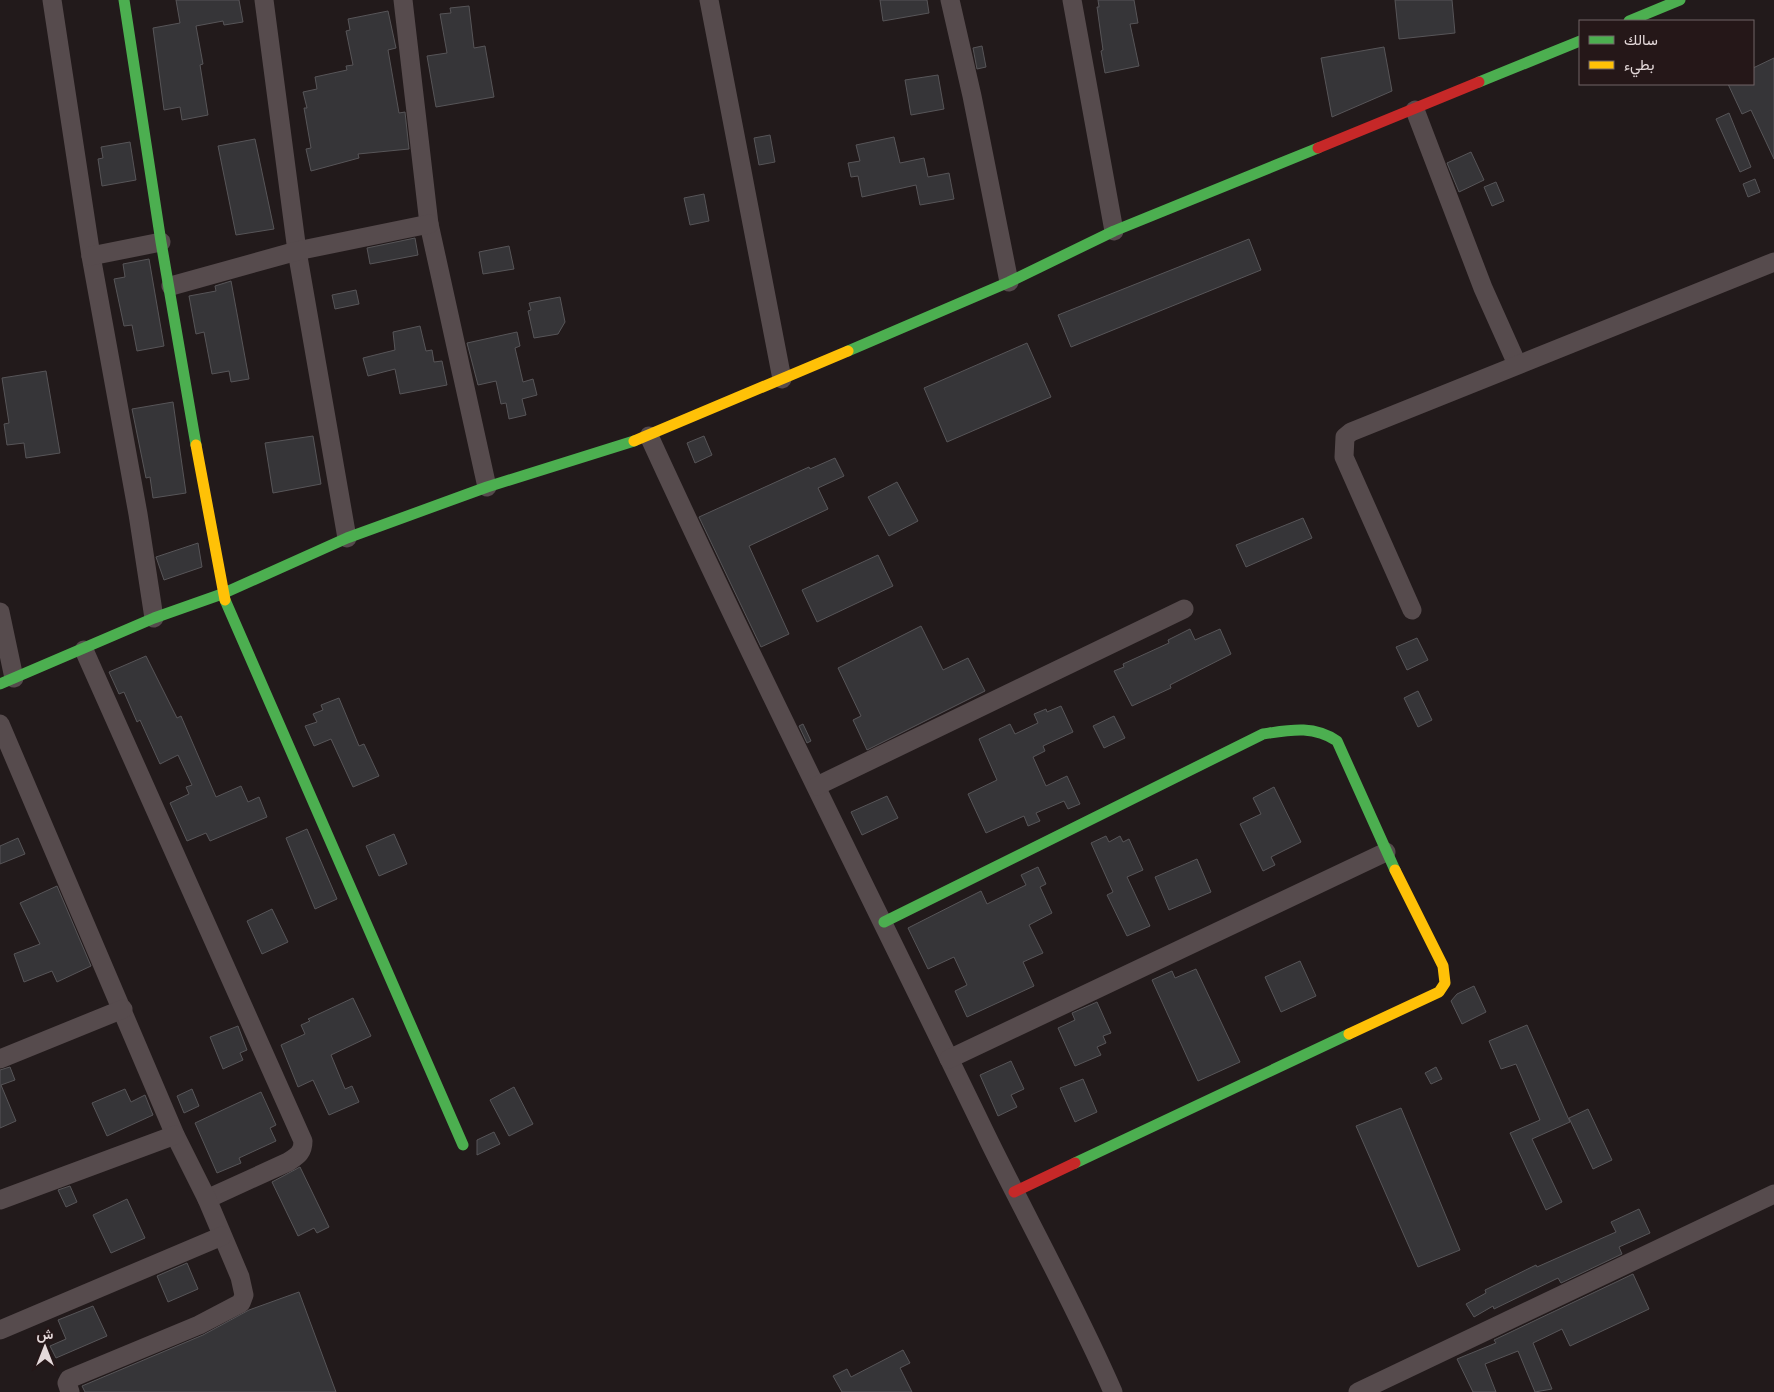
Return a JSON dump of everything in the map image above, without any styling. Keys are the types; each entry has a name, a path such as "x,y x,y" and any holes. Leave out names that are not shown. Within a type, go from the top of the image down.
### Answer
{"street":[{"path":"52,0 91,256 138,514 154,618"},
{"path":"124,0 161,242 171,286 222,594 462,1144"},
{"path":"264,0 298,252 348,538"},
{"path":"403,0 430,224 487,487"},
{"path":"709,0 782,379"},
{"path":"950,0 972,96 1008,282"},
{"path":"1072,0 1114,231"},
{"path":"1631,20 1680,0"},
{"path":"0,612 7,681 84,650 154,618 222,594 348,538 487,487 649,436 1008,282 1114,231 1579,42"},
{"path":"1415,110 1483,288 1517,364"},
{"path":"171,286 298,252 430,224"},
{"path":"91,256 161,242"},
{"path":"1412,610 1347,464 1343,445 1345,437 1351,432 1517,364 1774,262"},
{"path":"649,436 729,611 884,922 1014,1192 1095,1351 1113,1392"},
{"path":"817,786 1184,610"},
{"path":"84,650 303,1141 303,1149 298,1156 288,1162 207,1198"},
{"path":"0,724 123,1009 175,1135 207,1198 244,1286 241,1303 199,1325 70,1379 67,1382 70,1392"},
{"path":"884,922 1263,734 1313,729 1325,732 1337,741 1386,852 1443,966 1446,982 1439,992 1014,1192"},
{"path":"949,1059 1386,852"},
{"path":"0,1059 123,1009"},
{"path":"0,1200 175,1135"},
{"path":"1358,1392 1774,1194"},
{"path":"0,1330 222,1236"}],"building":[{"path":"176,0 239,0 243,22 224,25 223,21 196,26 203,64 200,65 208,115 182,120 180,107 164,110 153,28 180,23"},
{"path":"880,0 927,0 929,13 883,21"},
{"path":"1098,0 1134,0 1138,23 1130,24 1139,66 1105,73 1101,51 1103,50 1097,7 1099,7"},
{"path":"1395,0 1452,0 1455,33 1399,39"},
{"path":"469,6 474,48 485,46 494,97 436,107 427,56 447,53 440,14 451,13 450,8"},
{"path":"388,11 396,48 388,50 399,113 405,112 409,149 358,154 359,158 311,171 306,149 311,148 304,108 307,108 303,92 317,89 315,77 347,70 346,66 353,65 346,31 350,30 348,19"},
{"path":"982,46 986,67 977,69 973,48"},
{"path":"1384,47 1392,91 1332,117 1321,58"},
{"path":"1774,58 1774,159 1751,110 1742,114 1728,85 1754,85 1754,68"},
{"path":"938,75 944,109 911,115 905,80"},
{"path":"1729,113 1751,167 1740,172 1716,119"},
{"path":"770,135 775,162 759,165 754,138"},
{"path":"894,137 900,163 924,158 928,177 949,173 954,199 920,205 916,185 862,197 858,176 851,177 848,163 860,161 856,145"},
{"path":"255,139 274,229 236,235 218,146"},
{"path":"130,142 136,180 102,186 98,159 103,158 101,147"},
{"path":"1471,152 1484,180 1459,192 1447,163"},
{"path":"1755,179 1760,192 1748,197 1743,184"},
{"path":"1496,182 1504,201 1492,206 1484,187"},
{"path":"704,194 709,221 690,225 684,198"},
{"path":"415,238 418,255 370,264 367,248"},
{"path":"1249,239 1261,270 1071,347 1058,315"},
{"path":"509,246 514,269 483,274 479,252"},
{"path":"149,259 164,346 137,351 132,325 124,326 114,279 125,277 123,264"},
{"path":"231,281 249,379 231,382 229,371 212,374 204,332 196,334 189,296 216,291 215,286"},
{"path":"356,290 359,304 335,309 332,295"},
{"path":"560,297 565,322 558,334 534,338 528,311 531,310 529,303"},
{"path":"420,326 426,351 432,350 434,362 442,361 447,385 400,394 395,369 368,376 363,358 395,350 393,332"},
{"path":"517,332 520,346 515,348 523,382 533,379 537,395 522,399 526,415 509,419 506,403 501,404 496,381 478,385 467,343"},
{"path":"1027,343 1051,397 947,442 924,388"},
{"path":"46,371 60,453 26,458 24,443 7,445 4,424 9,423 2,378"},
{"path":"173,402 186,493 153,498 150,477 146,478 132,409"},
{"path":"313,436 321,484 273,493 265,443"},
{"path":"704,436 712,455 695,463 687,443"},
{"path":"835,458 844,476 818,488 828,509 749,546 789,634 761,647 699,517 809,467 810,469"},
{"path":"897,482 918,521 889,536 868,497"},
{"path":"1303,518 1312,538 1246,567 1236,545"},
{"path":"198,543 202,567 164,580 156,557"},
{"path":"878,555 893,586 817,622 802,590"},
{"path":"921,626 943,670 968,658 985,691 867,750 853,720 861,716 838,668"},
{"path":"1190,629 1195,640 1220,629 1231,654 1170,685 1171,688 1132,706 1114,671 1124,667 1123,664 1169,643 1168,640"},
{"path":"1417,638 1428,660 1407,670 1396,647"},
{"path":"146,656 177,718 181,716 216,797 241,786 248,802 259,797 267,817 210,841 206,833 187,841 170,803 189,794 186,787 192,785 178,755 160,764 140,720 137,722 124,692 119,694 109,672"},
{"path":"1418,691 1432,720 1418,727 1404,698"},
{"path":"339,698 359,746 364,744 379,776 353,787 331,739 314,746 305,726 317,722 313,714 323,710 321,705"},
{"path":"1061,706 1073,732 1043,746 1045,751 1033,757 1046,786 1067,776 1080,804 1068,809 1064,801 1036,813 1040,821 1028,826 1024,816 986,833 968,794 997,780 979,739 1010,724 1015,734 1038,723 1034,714 1046,709 1047,712"},
{"path":"1114,716 1125,738 1104,748 1093,726"},
{"path":"803,724 811,741 807,743 799,726"},
{"path":"1274,787 1301,842 1271,857 1275,865 1263,871 1240,824 1261,814 1253,798"},
{"path":"887,796 898,818 862,835 851,812"},
{"path":"307,829 337,899 315,909 286,838"},
{"path":"394,834 407,864 379,876 366,846"},
{"path":"1106,836 1109,842 1120,836 1123,842 1129,839 1143,870 1127,877 1150,926 1127,936 1107,895 1113,892 1091,843"},
{"path":"18,838 25,854 0,864 0,846"},
{"path":"1197,859 1211,892 1169,910 1155,877"},
{"path":"1038,867 1046,884 1040,887 1052,913 1029,925 1043,953 1023,962 1034,986 967,1017 955,991 967,985 954,957 928,969 908,928 981,891 987,904 1026,885 1021,875"},
{"path":"57,886 91,966 57,982 52,971 24,982 14,954 40,944 20,903"},
{"path":"272,909 288,942 262,954 247,921"},
{"path":"1300,961 1316,996 1281,1012 1265,977"},
{"path":"1196,969 1240,1062 1198,1081 1152,980 1172,971 1175,978"},
{"path":"1474,986 1486,1012 1462,1024 1451,1001 1457,994"},
{"path":"353,998 371,1036 331,1055 345,1089 352,1086 359,1102 329,1115 313,1080 298,1087 281,1045 305,1034 301,1025 310,1021 308,1019"},
{"path":"1097,1002 1111,1033 1103,1036 1106,1043 1097,1047 1101,1055 1075,1066 1058,1028 1075,1020 1072,1013"},
{"path":"1527,1025 1570,1122 1532,1139 1562,1202 1546,1210 1510,1133 1540,1120 1516,1064 1501,1069 1489,1041"},
{"path":"238,1026 247,1050 240,1053 243,1060 223,1069 210,1037"},
{"path":"1011,1061 1024,1089 1011,1095 1017,1107 998,1116 980,1075"},
{"path":"10,1067 15,1080 1,1085 16,1121 0,1128 0,1070"},
{"path":"1436,1067 1442,1079 1431,1084 1425,1073"},
{"path":"1083,1079 1097,1112 1075,1122 1060,1088"},
{"path":"514,1087 533,1124 509,1136 490,1100"},
{"path":"125,1089 131,1102 145,1095 153,1115 107,1136 92,1103"},
{"path":"192,1089 199,1106 184,1113 177,1096"},
{"path":"261,1092 276,1125 270,1128 276,1141 239,1158 241,1163 217,1173 195,1123"},
{"path":"1401,1108 1460,1250 1418,1267 1356,1126"},
{"path":"1588,1109 1612,1160 1593,1169 1569,1118"},
{"path":"494,1132 500,1144 477,1155 477,1140"},
{"path":"300,1167 329,1227 317,1233 314,1228 298,1236 272,1182"},
{"path":"70,1186 77,1202 66,1207 58,1190"},
{"path":"127,1199 145,1238 111,1253 93,1215"},
{"path":"1639,1209 1650,1233 1619,1247 1622,1254 1561,1283 1558,1278 1494,1309 1493,1306 1474,1317 1466,1304 1486,1293 1485,1290 1536,1265 1537,1267 1616,1232 1611,1222"},
{"path":"187,1263 198,1289 168,1302 157,1276"},
{"path":"1633,1274 1649,1309 1570,1346 1562,1329 1533,1343 1552,1389 1535,1392 1518,1351 1485,1364 1496,1392 1473,1392 1457,1359 1496,1343 1494,1340"},
{"path":"299,1292 336,1392 85,1392 82,1386 203,1335 249,1310"},
{"path":"93,1306 107,1336 56,1358 50,1346 66,1339 58,1320"},
{"path":"903,1350 910,1363 900,1368 912,1392 842,1392 833,1376 847,1369 851,1377"}],"traffic: fast":[{"path":"124,0 161,242 196,445"},
{"path":"1631,20 1680,0"},
{"path":"1479,82 1579,41"},
{"path":"848,351 1009,282 1114,231 1318,148"},
{"path":"0,684 154,618 222,594 347,538 487,487 634,441"},
{"path":"225,600 463,1145"},
{"path":"884,922 1263,734 1283,731 1310,731 1328,736 1337,741 1395,870"},
{"path":"1075,1163 1349,1034"}],"traffic: slow":[{"path":"634,441 848,351"},
{"path":"196,445 225,600"},
{"path":"1349,1034 1439,992 1445,983 1443,966 1395,870"}],"traffic: jam":[{"path":"1318,148 1479,82"},
{"path":"1014,1192 1075,1163"}]}
